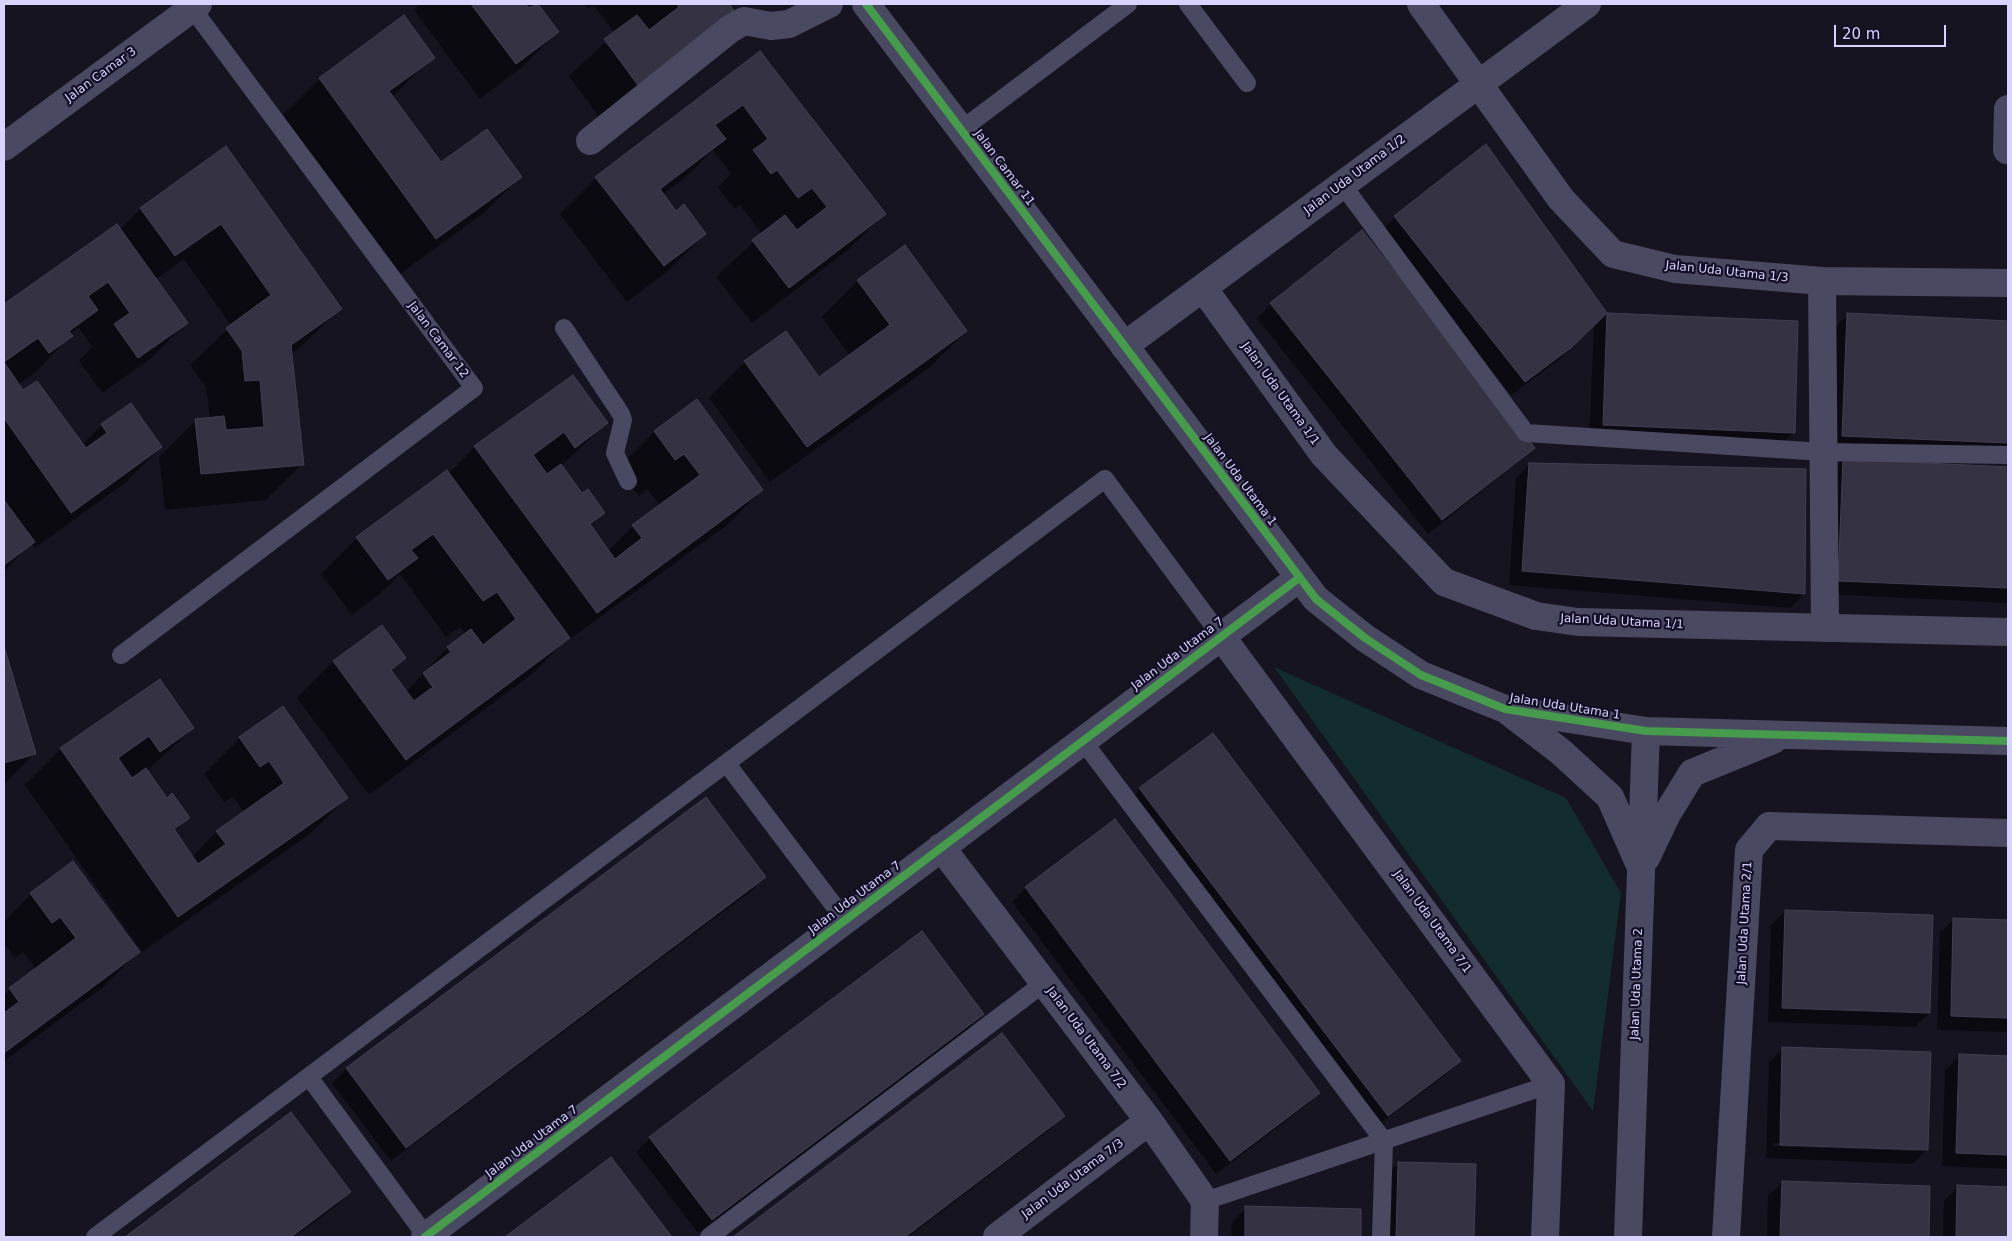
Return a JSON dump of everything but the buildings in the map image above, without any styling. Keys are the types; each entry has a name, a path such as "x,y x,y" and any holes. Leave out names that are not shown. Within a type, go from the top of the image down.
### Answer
{"street":[{"path":"590,141 730,28 744,21 771,26 789,24 830,4"},
{"name":"Jalan Camar 11","path":"866,4 1124,346"},
{"name":"Jalan Uda Utama 1/3","path":"1421,4 1561,199 1613,254 1675,269 1822,281 2008,283"},
{"name":"Jalan Uda Utama 1/2","path":"1124,346 1587,4"},
{"name":"Jalan Camar 3","path":"4,147 193,5"},
{"path":"2007,150 2008,109"},
{"path":"1822,281 1825,628"},
{"name":"Jalan Uda Utama 1/1","path":"1203,288 1324,455 1444,582 1536,616 1578,622 2008,632"},
{"name":"Jalan Uda Utama 1","path":"1124,346 1299,578 1323,605 1365,638 1421,675 1506,710 1646,732 2008,741"},
{"name":"Jalan Uda Utama 7","path":"425,1237 1299,578"},
{"name":"Jalan Uda Utama 7/1","path":"1221,636 1551,1084"},
{"path":"1506,710 1561,752 1610,797 1641,869"},
{"name":"Jalan Uda Utama 2","path":"1628,1237 1646,732"},
{"path":"1641,869 1667,814 1692,773 1783,736"},
{"name":"Jalan Uda Utama 2/1","path":"1726,1237 1749,850 1769,826 2008,832"},
{"name":"Jalan Uda Utama 7/2","path":"941,847 1149,1121 1206,1201"},
{"path":"1545,1237 1551,1084"},
{"name":"Jalan Uda Utama 7/3","path":"996,1237 1149,1121"},
{"path":"1204,1237 1206,1201"}],"lane":[{"path":"961,130 1128,4"},
{"path":"1188,4 1247,83"},
{"name":"Jalan Camar 12","path":"121,655 474,388 193,5"},
{"path":"1342,184 1526,433 1824,452 2008,455"},
{"path":"564,328 621,414 623,420 616,453 628,481"},
{"path":"95,1237 1105,479 1221,636"},
{"path":"1083,741 1384,1141 1381,1237"},
{"path":"727,764 845,920"},
{"path":"709,1237 1044,983"},
{"path":"309,1077 425,1237"},
{"path":"1206,1201 1551,1084"}],"green space":[{"path":"1274,667 1566,798 1621,893 1593,1111"}],"cycle path":[{"path":"866,4 1316,599 1365,638 1421,675 1505,709 1646,731 2008,741"},
{"path":"425,1237 1299,578"}]}
